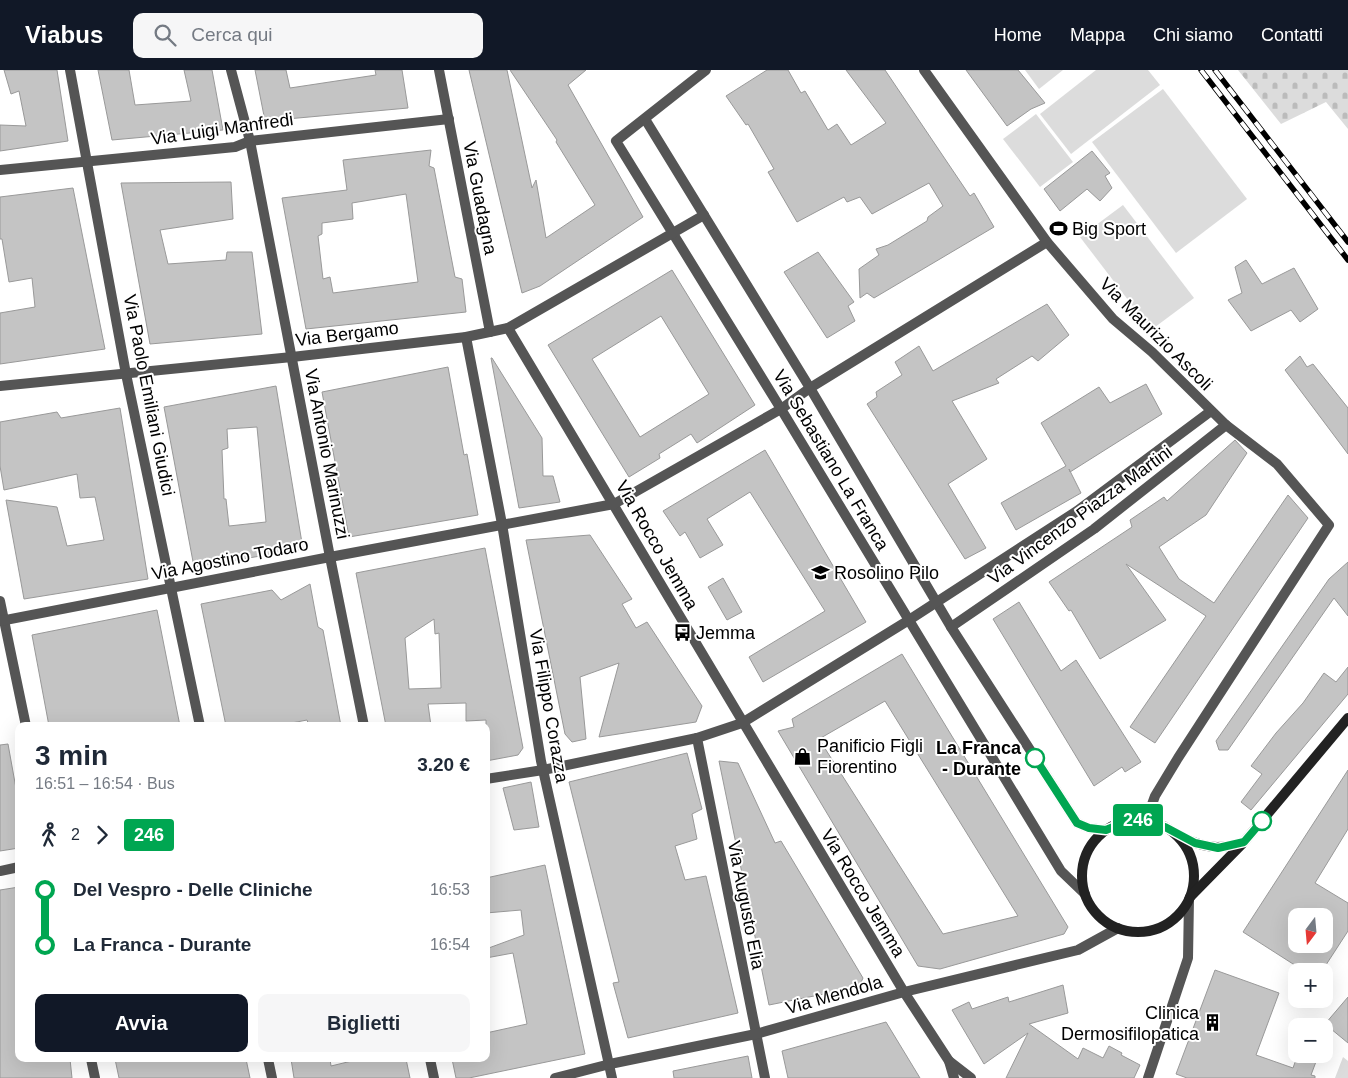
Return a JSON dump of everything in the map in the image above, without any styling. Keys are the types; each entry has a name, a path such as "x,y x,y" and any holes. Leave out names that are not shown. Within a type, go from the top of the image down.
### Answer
{"street":[{"name":"Via Paolo Emiliani Giudici","path":"70,70 126,374 199,722"},
{"name":"Via Antonio Marinuzzi","path":"231,70 250,141 363,722"},
{"name":"Via Guadagna","path":"439,70 490,332"},
{"path":"646,119 706,70"},
{"name":"Via Maurizio Ascoli","path":"924,70 1047,242 1113,319 1152,352 1226,425 1277,464 1329,525 1155,796 1146,821"},
{"name":"Via Luigi Manfredi","path":"0,170 235,147 250,141 449,119"},
{"name":"Via Sebastiano La Franca","path":"1085,894 1062,871 782,409 616,141 646,119 810,388 951,627 1077,823 1089,828 1106,830"},
{"name":"Via Bergamo","path":"0,386 292,357 466,337 508,328 704,215"},
{"name":"Via Agostino Todaro","path":"2,620 330,556 614,504 782,409 810,388 1047,242"},
{"name":"Via Rocco Jemma","path":"508,328 742,723 904,992 949,1061 954,1078"},
{"name":"Via Filippo Corazza","path":"466,337 502,524 543,770 612,1078"},
{"name":"Via Vincenzo Piazza Martini","path":"490,778 543,770 697,738 742,723 910,620 1077,511 1211,411"},
{"name":"Via Vincenzo Piazza Martini","path":"951,627 1094,529 1226,425"},
{"path":"0,601 2,620 25,722"},
{"path":"1244,842 1224,848 1210,847 1156,823 1146,821 1125,822 1106,830 1090,847 1085,858 1082,876 1085,894 1094,911 1109,924 1118,928 1139,932 1159,928 1177,916 1189,899 1244,842 1348,718"},
{"name":"Via Augusto Elia","path":"697,738 765,1078"},
{"path":"1148,1078 1188,958 1189,899 1194,881 1192,863 1185,846 1173,832"},
{"path":"0,871 15,869"},
{"name":"Via Mendola","path":"555,1078 610,1064 756,1034 904,992 1078,950 1118,928"},
{"name":"Via Rocco Jemma","path":"949,1061 971,1078"},
{"path":"91,1062 94,1078"},
{"path":"269,1062 272,1078"},
{"path":"431,1062 434,1078"}],"green space":[{"path":"1025,70 1063,70 1039,89"},
{"path":"1096,70 1148,70 1160,85 1071,154 1040,114"},
{"path":"1238,70 1348,70 1348,129 1326,102 1281,124"},
{"path":"1163,89 1247,199 1176,253 1092,142"},
{"path":"1036,114 1073,162 1040,187 1003,139"},
{"path":"1123,205 1194,298 1151,330 1080,237"},
{"path":"1343,1057 1348,1061 1348,1078 1335,1078"}],"building":[{"path":"4,70 57,70 68,141 0,151 0,125 26,126 19,91 11,94"},
{"path":"98,70 129,70 135,105 191,101 184,70 212,70 223,130 112,140"},
{"path":"255,70 286,70 290,88 376,75 375,70 402,70 408,108 265,121"},
{"path":"469,70 507,70 532,188 536,180 546,238 595,205 556,142 557,140 510,70 586,70 568,85 643,217 540,286 522,293"},
{"path":"767,70 788,70 801,93 805,91 828,130 837,124 851,145 886,123 846,70 885,70 970,196 974,193 994,227 874,298 867,293 860,298 859,269 879,255 876,249 888,245 927,221 928,217 943,206 929,183 872,214 860,197 847,202 844,197 797,222 768,172 774,169 748,124 746,125 726,96"},
{"path":"966,70 1018,70 1045,103 1031,109 1007,126"},
{"path":"431,150 429,166 434,168 455,277 462,279 466,312 306,329 282,198 347,190 343,160","holes":["406,194 418,282 333,293 330,277 323,279 318,236 322,234 322,223 353,219 352,203"]},
{"path":"1092,151 1110,173 1105,176 1112,188 1100,201 1087,189 1060,211 1044,189"},
{"path":"231,182 233,219 160,230 168,264 226,260 227,252 252,252 262,334 150,344 121,183"},
{"path":"73,188 105,349 0,364 0,313 35,307 32,278 9,282 2,239 0,239 0,197"},
{"path":"818,252 854,302 848,306 855,321 827,338 784,272"},
{"path":"1246,260 1262,284 1294,268 1318,309 1300,322 1291,310 1251,331 1228,300 1242,293 1235,267"},
{"path":"672,270 755,405 697,443 691,434 659,454 660,458 629,477 548,345","holes":["661,316 709,394 640,437 592,359"]},
{"path":"1047,304 1069,335 1038,361 1032,356 996,379 999,383 952,401 987,459 948,484 986,548 965,559 867,404 877,397 876,392 902,375 895,362 919,346 933,371"},
{"path":"1300,356 1307,367 1313,364 1348,408 1348,454 1285,370"},
{"path":"491,358 542,438 543,476 553,476 560,502 519,508"},
{"path":"448,367 464,455 467,454 478,515 349,537 322,392"},
{"path":"1146,384 1162,414 1070,472 1081,493 1016,530 1001,503 1066,466 1041,423 1099,387 1110,403"},
{"path":"276,386 303,549 194,567 164,407","holes":["257,427 266,522 229,526 226,499 224,499 222,450 228,448 227,429"]},
{"path":"120,408 148,579 24,599 6,500 57,507 67,546 104,540 95,497 80,498 77,474 4,490 0,466 0,422 57,412 61,418"},
{"path":"1235,440 1247,453 1206,515 1159,547 1179,579 1214,603 1288,495 1308,518 1155,743 1130,727 1206,616 1126,564 1166,620 1100,659 1071,610 1069,611 1049,582 1132,527 1130,520 1164,497 1167,501"},
{"name":"Rosolino Pilo","path":"765,450 866,622 763,682 749,657 825,611 750,492 707,519 723,545 700,558 685,532 680,536 663,511"},
{"path":"590,535 632,599 622,604 636,628 647,622 702,706 696,722 599,737 619,663 580,677 586,739 572,742 565,734 526,540"},
{"path":"485,548 523,748 518,755 490,760 490,722 486,722 486,720 466,721 466,703 428,704 430,722 385,722 356,573","holes":["434,619 435,634 439,633 441,688 409,689 405,638"]},
{"path":"1348,562 1348,616 1334,598 1228,750 1219,750 1216,741 1329,579"},
{"path":"723,578 742,612 727,620 708,587"},
{"path":"310,584 318,627 323,630 340,722 308,722 307,720 297,722 225,722 201,604 272,590 281,600"},
{"path":"1019,602 1061,671 1076,660 1141,762 1125,772 1122,767 1094,786 993,619"},
{"path":"157,610 179,722 48,722 32,635"},
{"path":"902,654 1068,927 1064,934 940,969 918,966 778,731 794,727 792,719","holes":["885,701 1018,916 943,934 819,739"]},
{"path":"1348,667 1348,694 1251,810 1241,802 1262,774 1251,766 1276,733 1303,703 1324,673 1336,682"},
{"path":"8,744 15,783 15,849 0,851 0,745"},
{"path":"687,753 702,809 692,814 697,839 675,846 685,880 706,876 738,1013 628,1038 613,983 619,982 569,782"},
{"path":"719,761 738,763 775,843 781,841 863,978 859,987 769,1005"},
{"path":"1348,770 1348,829 1315,883 1348,903 1348,931 1327,963 1291,963 1243,932"},
{"path":"531,782 539,827 514,830 503,788"},
{"path":"545,865 585,1054 469,1078 456,1078 453,1062 490,1062 490,1032 527,1024 513,953 490,957 490,948 524,935 521,910 490,913 490,877"},
{"path":"15,888 15,1062 70,1062 72,1078 0,1078 0,890"},
{"name":"Clinica Dermosifilopatica","path":"1215,970 1279,993 1256,1055 1293,1068 1295,1063 1316,1063 1311,1075 1315,1076 1315,1078 1187,1078 1176,1074"},
{"path":"1063,985 1068,1013 1029,1024 1078,1059 1083,1048 1103,1058 1109,1046 1140,1065 1134,1078 1006,1078 1028,1033 984,1064 952,1010 969,1002 972,1009 1008,997 1009,1002"},
{"path":"1348,997 1348,1043 1333,1031 1333,1018 1330,1018"},
{"path":"886,1022 920,1078 788,1078 782,1051"},
{"path":"748,1056 752,1078 674,1078 673,1071"},
{"path":"116,1062 247,1062 250,1078 119,1078"},
{"path":"291,1062 330,1062 331,1066 348,1062 407,1062 410,1078 294,1078"}],"railway":[{"path":"1201,70 1348,260"},
{"path":"1215,70 1348,242"}],"bus line":[{"name":"246","path":"1035,758 1077,823 1089,828 1106,830 1125,822 1146,821 1165,827 1195,843 1218,848 1244,842 1262,821"}],"place":[{"name":"Big Sport","path":"1058,229"},
{"name":"Rosolino Pilo","path":"820,573"},
{"name":"Jemma","path":"682,633"},
{"name":"Panificio Figli Fiorentino","path":"803,756"},
{"name":"La Franca - Durante","path":"1035,758"},
{"name":"Clinica Dermosifilopatica","path":"1213,1023"}]}
